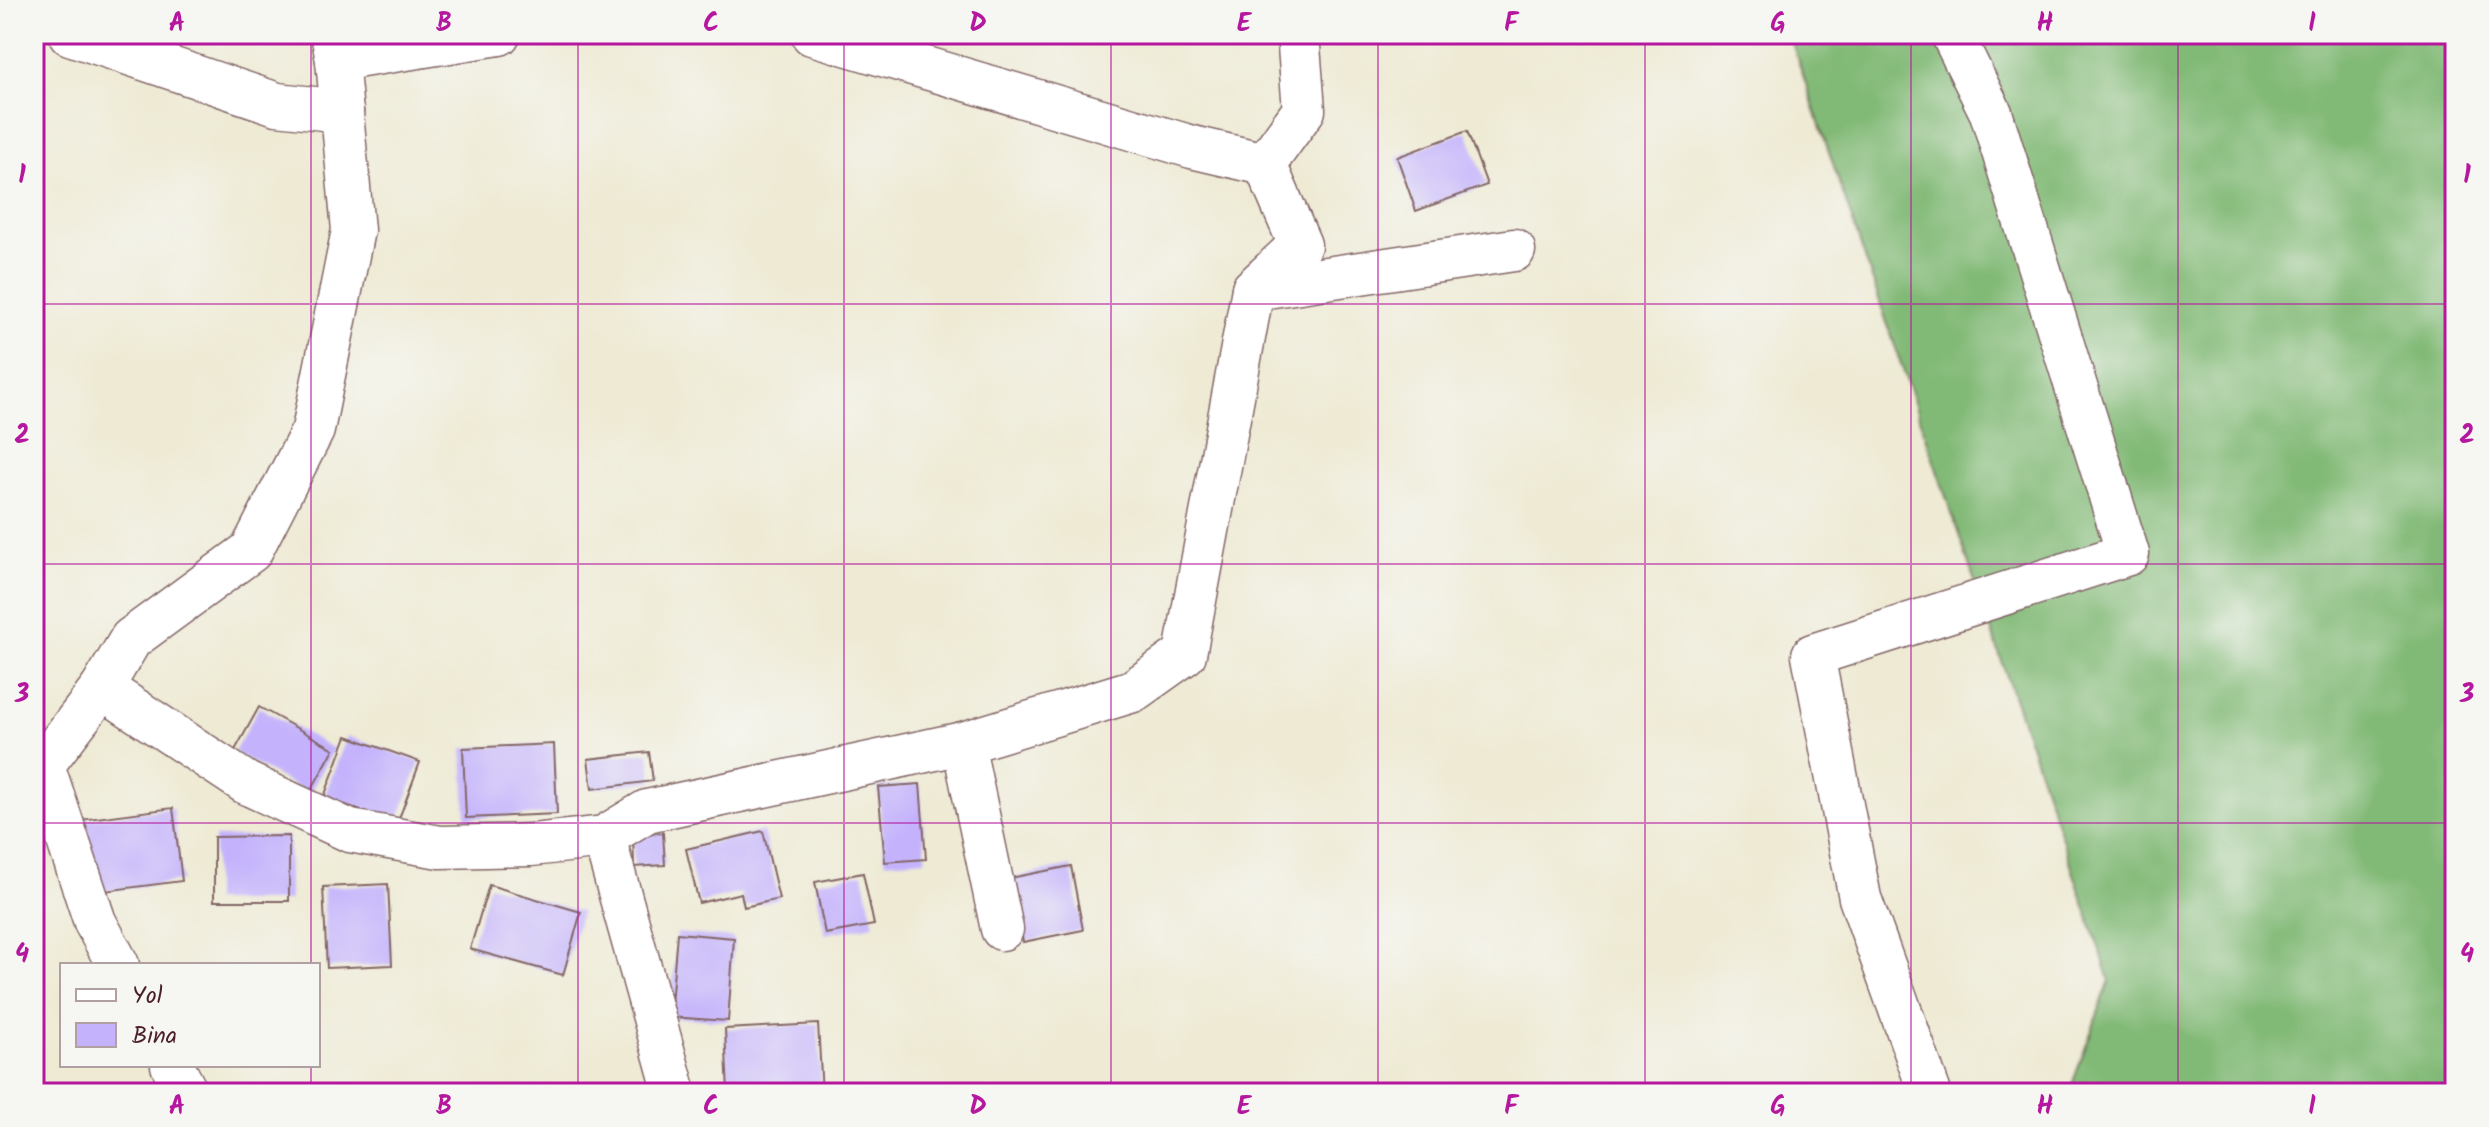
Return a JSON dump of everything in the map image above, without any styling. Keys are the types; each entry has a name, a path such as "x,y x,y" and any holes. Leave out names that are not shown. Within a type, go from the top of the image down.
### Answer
{"street":[{"path":"70,34 277,104 342,111"},
{"path":"117,963 95,922 36,757 102,688 131,639 251,551 313,430 353,230 335,47 499,34"},
{"path":"812,34 1192,147 1265,164"},
{"path":"1265,164 1304,110 1298,34"},
{"path":"1930,1093 1860,898 1813,655 2128,554 1991,113 1952,34"},
{"path":"102,688 246,783 350,831 440,847 531,845 604,837 647,811 963,743 1133,691 1185,654 1253,289 1300,245 1265,164"},
{"path":"1253,289 1514,250"},
{"path":"963,743 1002,929"},
{"path":"604,837 675,1093"},
{"path":"173,1067 187,1093"}],"green space":[{"path":"1789,34 2455,34 2455,1093 2069,1093 2110,980"}],"building":[{"path":"1467,131 1487,185 1416,211 1397,157"},
{"path":"259,707 334,749 309,794 234,752"},
{"path":"347,736 420,762 397,824 324,797"},
{"path":"554,744 557,814 466,818 463,748"},
{"path":"649,752 653,781 592,789 588,759"},
{"path":"920,784 926,859 885,862 878,787"},
{"path":"173,808 182,881 89,893 80,820"},
{"path":"763,831 779,899 744,907 741,893 699,903 686,849"},
{"path":"663,833 665,865 634,867 633,834"},
{"path":"289,836 289,901 214,901 214,837"},
{"path":"1071,866 1083,930 1023,942 1010,878"},
{"path":"863,873 874,925 825,934 815,882"},
{"path":"388,884 392,965 327,968 323,887"},
{"path":"489,885 581,912 563,975 470,949"},
{"path":"677,933 734,938 728,1021 670,1017"},
{"path":"818,1024 822,1093 728,1093 725,1029"}]}
